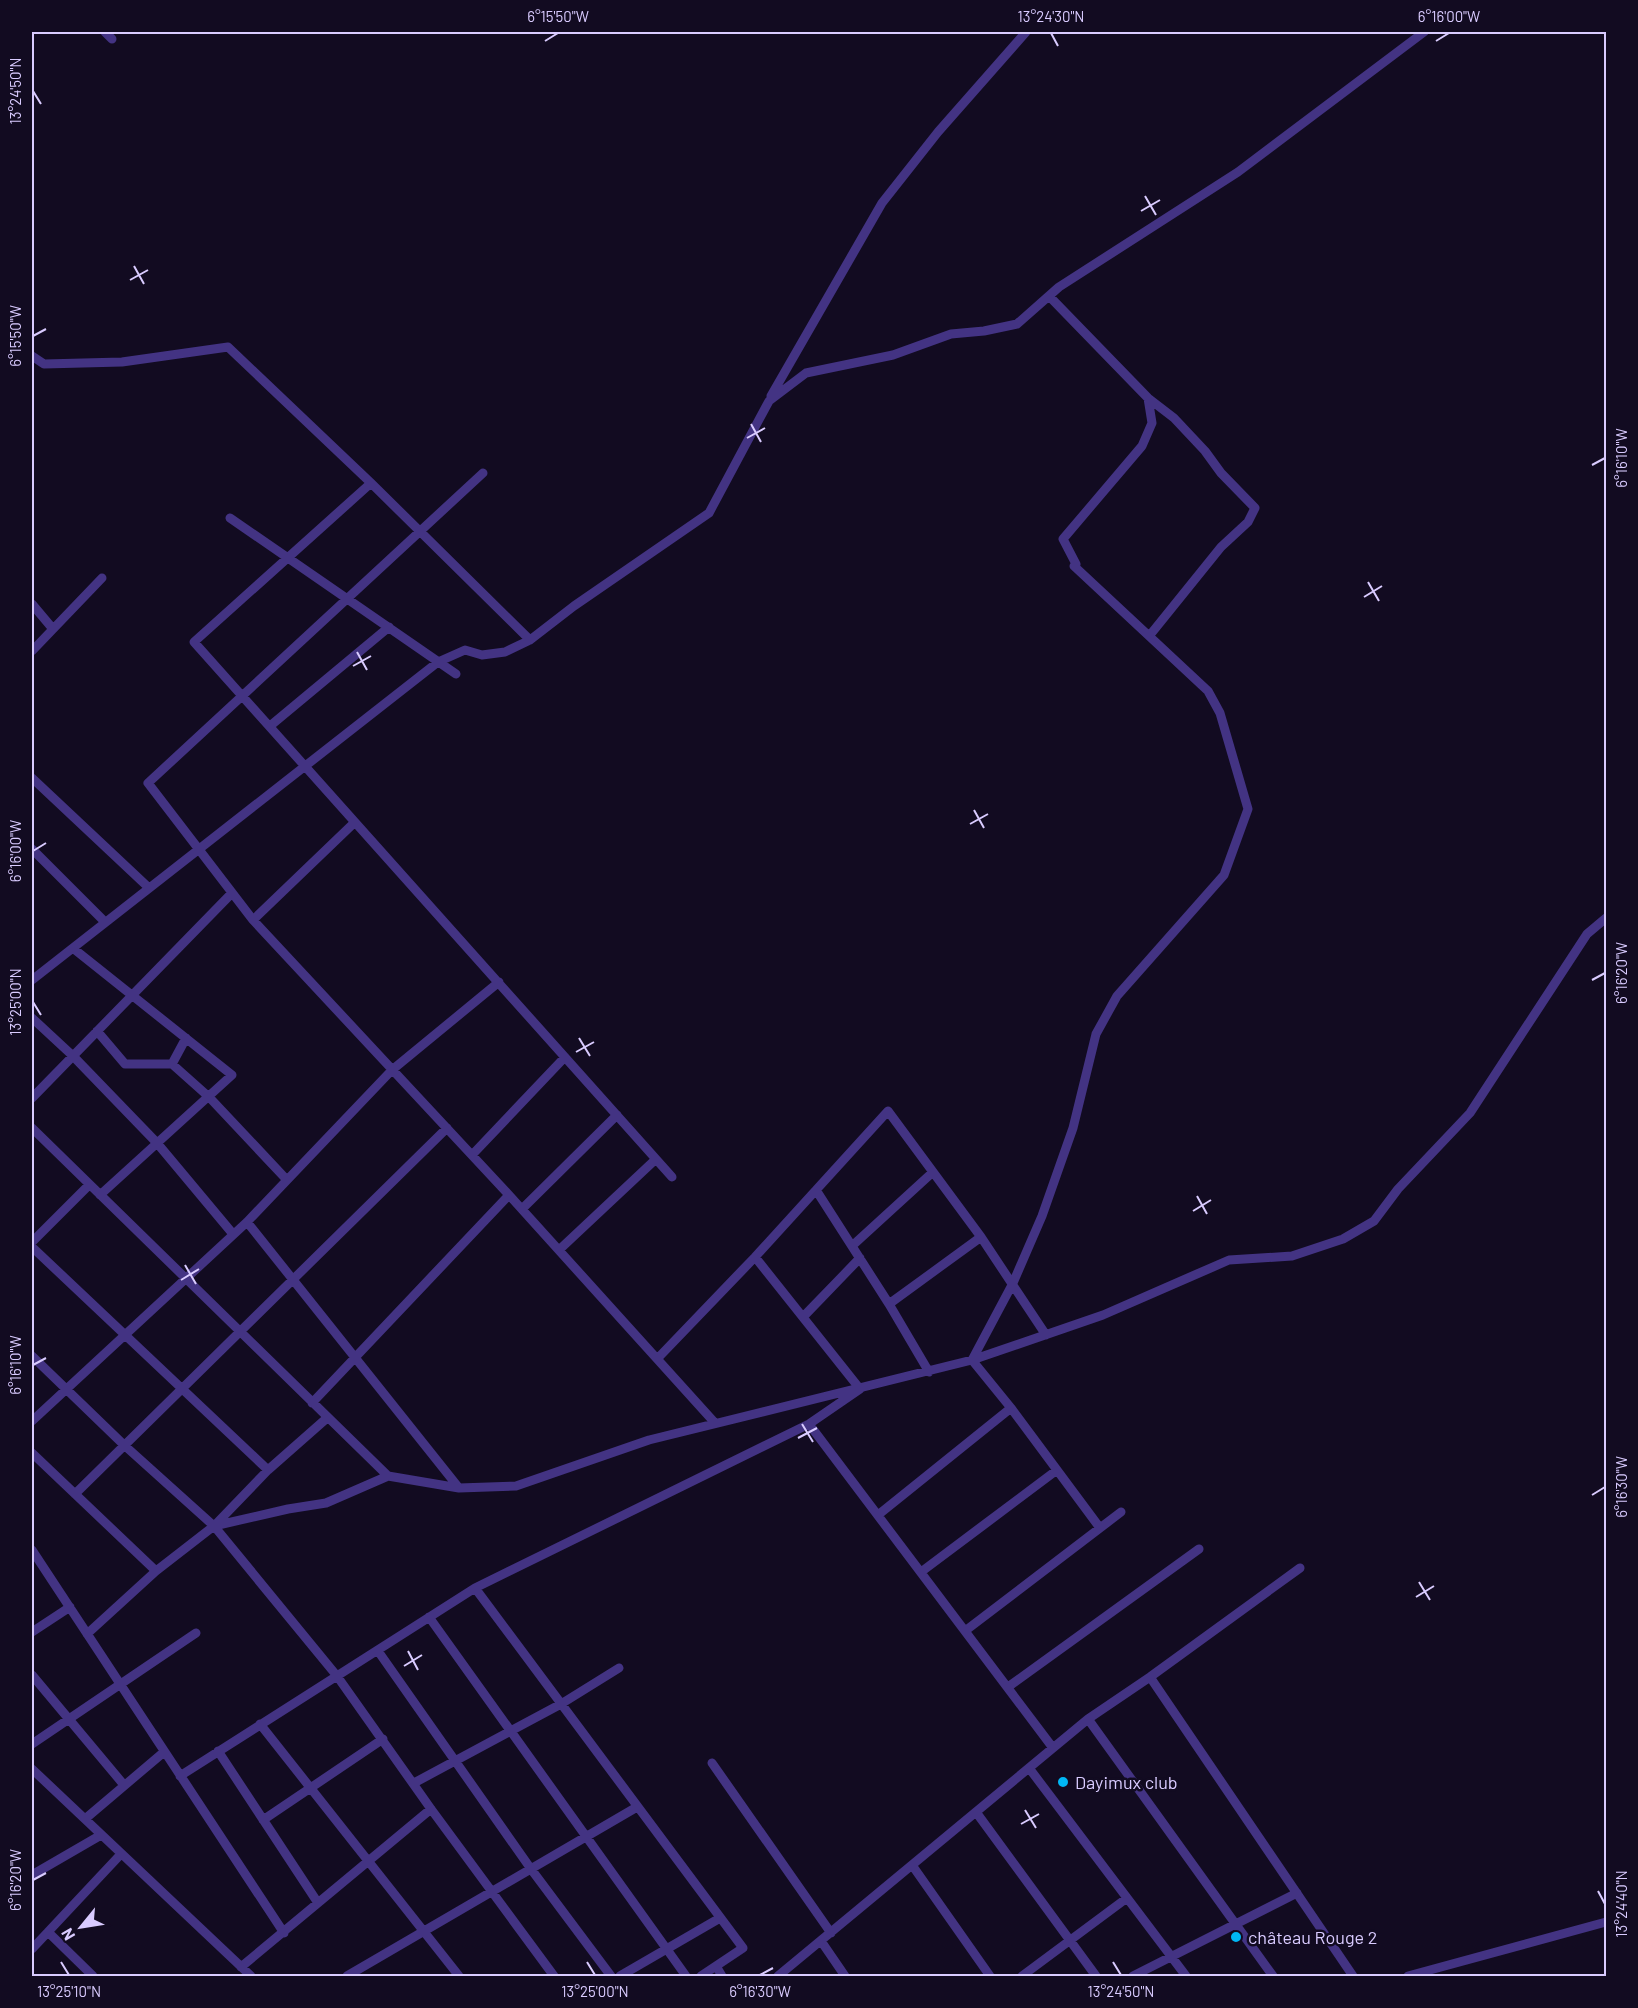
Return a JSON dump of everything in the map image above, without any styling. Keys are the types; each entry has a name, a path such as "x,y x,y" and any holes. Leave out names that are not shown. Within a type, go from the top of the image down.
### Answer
{"street":[{"path":"32,980 438,662 465,650 482,655 505,652 530,640 574,606 709,513 769,401 882,203 938,132 1026,32"},
{"path":"769,401 806,373 893,355 951,334 984,331 1017,324 1059,287 1238,172 1424,32"},
{"path":"1049,296 1148,398 1174,418 1205,451 1221,473 1255,508 1248,522 1221,547 1150,635"},
{"path":"32,356 44,364 122,362 228,347 371,483 530,640"},
{"path":"972,1360 1013,1283 1042,1216 1073,1128 1096,1034 1117,996 1224,875 1248,809 1220,713 1208,691 1074,566 1076,564 1063,539 1142,446 1152,423 1148,398"},
{"path":"483,473 148,783 253,920 522,1209 715,1424"},
{"path":"371,483 194,642 672,1177"},
{"path":"230,518 456,674"},
{"path":"32,651 102,578"},
{"path":"32,604 53,629"},
{"path":"270,726 388,627"},
{"path":"32,779 148,887"},
{"path":"253,920 355,822"},
{"path":"32,849 105,922"},
{"path":"32,1098 232,893"},
{"path":"214,1526 326,1503 388,1476 459,1488 516,1486 649,1440 972,1360 1103,1315 1229,1260 1292,1256 1343,1239 1374,1221 1398,1189 1470,1113 1587,934 1606,918"},
{"path":"74,949 232,1075 100,1196"},
{"path":"32,1421 247,1222 392,1070 499,982"},
{"path":"32,1018 73,1056 157,1143 233,1234"},
{"path":"97,1031 125,1064 172,1064 209,1096 287,1180"},
{"path":"172,1064 186,1038"},
{"path":"472,1155 565,1057"},
{"path":"658,1358 755,1257 888,1111 981,1237 1046,1335"},
{"path":"522,1209 617,1115"},
{"path":"32,1128 388,1476"},
{"path":"75,1494 447,1128"},
{"path":"559,1250 656,1159"},
{"path":"852,1246 933,1172"},
{"path":"32,1242 89,1185"},
{"path":"816,1190 889,1304 929,1372"},
{"path":"312,1403 509,1195"},
{"path":"247,1222 459,1488"},
{"path":"889,1304 981,1237"},
{"path":"32,1247 268,1470"},
{"path":"755,1257 860,1389"},
{"path":"804,1316 860,1258"},
{"path":"32,1356 124,1445 214,1526 337,1676 430,1809 554,1977"},
{"path":"972,1360 1011,1408 1100,1528"},
{"path":"180,1776 475,1588 809,1424 860,1389"},
{"path":"878,1515 1011,1408"},
{"path":"87,1634 156,1571 214,1526 268,1470 327,1418"},
{"path":"809,1424 1053,1748"},
{"path":"32,1453 156,1571"},
{"path":"921,1572 1058,1470"},
{"path":"965,1631 1121,1512"},
{"path":"1008,1687 1199,1549"},
{"path":"32,1550 284,1933"},
{"path":"778,1977 1088,1719 1300,1568"},
{"path":"475,1588 743,1948 700,1977"},
{"path":"32,1632 70,1607"},
{"path":"429,1617 686,1977"},
{"path":"32,1744 196,1633"},
{"path":"378,1651 531,1869 611,1977"},
{"path":"414,1783 561,1704 620,1668"},
{"path":"32,1675 124,1785"},
{"path":"1150,1677 1353,1977"},
{"path":"1088,1719 1273,1977"},
{"path":"260,1724 459,1977"},
{"path":"263,1820 383,1739"},
{"path":"218,1751 318,1904"},
{"path":"84,1819 164,1752"},
{"path":"712,1763 831,1933"},
{"path":"1029,1768 1186,1977"},
{"path":"32,1769 251,1977"},
{"path":"347,1977 637,1807"},
{"path":"241,1967 430,1809"},
{"path":"976,1812 1096,1977"},
{"path":"32,1875 101,1835"},
{"path":"32,1949 121,1854"},
{"path":"912,1865 990,1977"},
{"path":"1133,1977 1297,1893"},
{"path":"1022,1977 1127,1899"},
{"path":"620,1977 720,1918"},
{"path":"1408,1977 1606,1922"},
{"path":"48,1932 93,1977"},
{"path":"821,1941 845,1977"},
{"path":"716,1966 722,1977"}],"place":[{"name":"Dayimux club","path":"1063,1782"},
{"name":"château Rouge 2","path":"1236,1937"}]}
